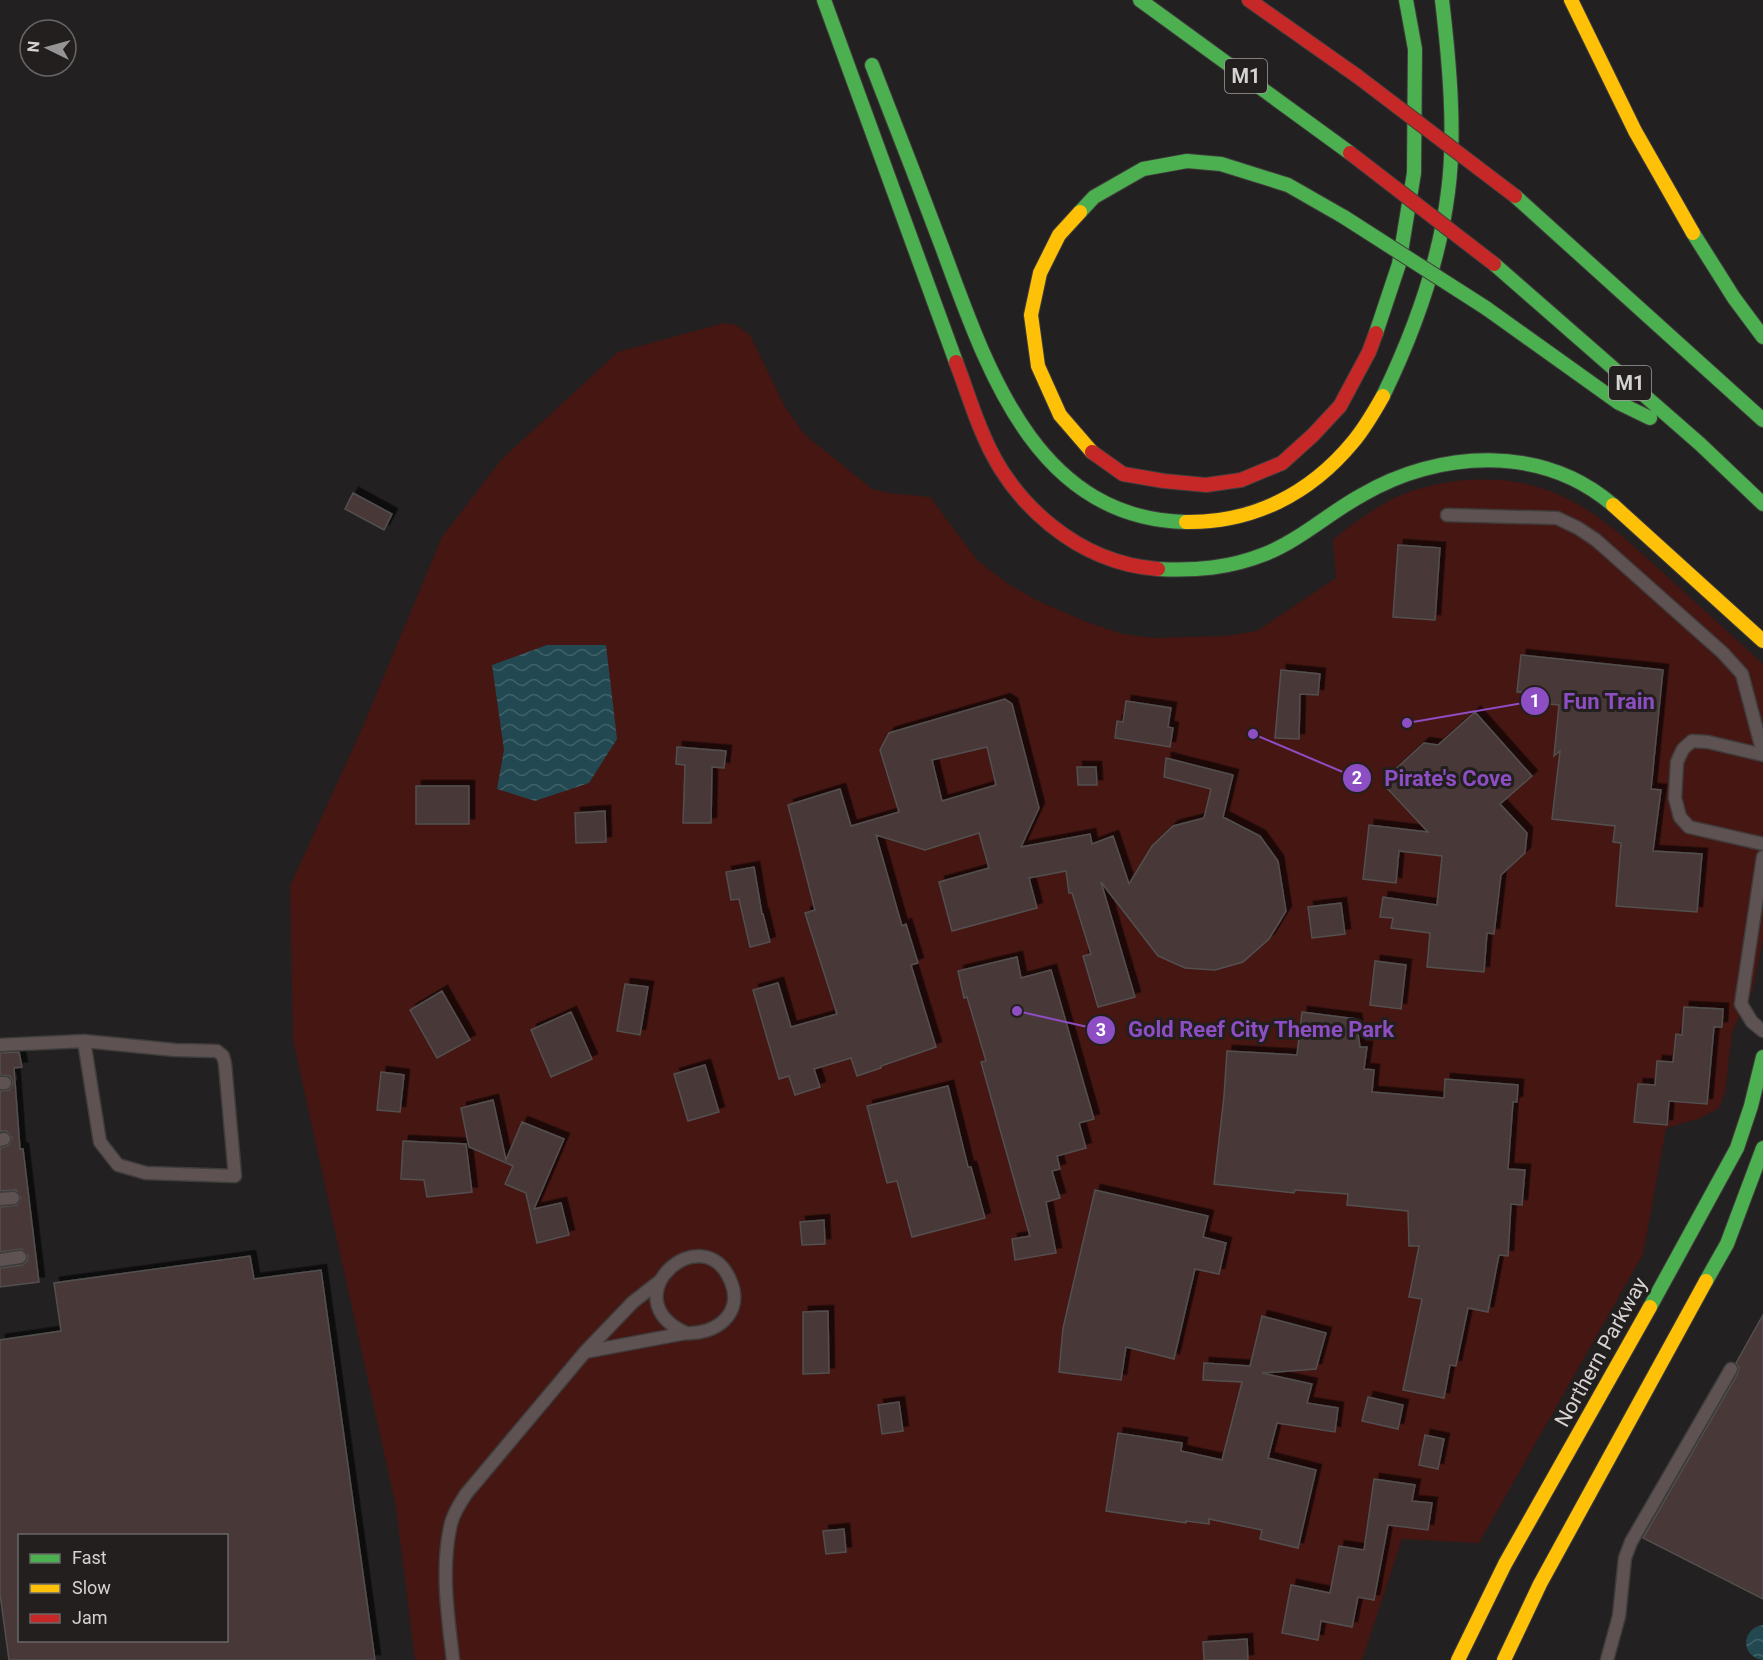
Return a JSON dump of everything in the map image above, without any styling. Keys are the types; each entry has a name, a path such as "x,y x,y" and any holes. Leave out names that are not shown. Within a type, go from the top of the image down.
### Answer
{"main road":[{"path":"824,0 982,433 1000,469 1023,499 1047,524 1085,549 1126,564 1162,570 1192,570 1234,564 1266,554 1386,481 1431,465 1476,459 1523,462 1566,476 1599,494 1763,641"},
{"name":"M1","path":"1140,0 1350,153 1494,264 1700,444 1763,504"},
{"path":"1249,0 1357,76 1515,196 1763,420"},
{"path":"1406,0 1415,49 1414,173 1396,274 1369,352 1340,406 1282,463 1241,480 1206,484 1164,481 1123,474 1090,451 1060,415 1038,366 1032,315 1040,273 1059,235 1094,197 1143,169 1187,161 1221,164 1288,185 1344,217 1486,308 1619,403 1700,444"},
{"path":"867,50 984,356 1010,411 1034,446 1069,480 1090,495 1115,508 1146,517 1205,523 1264,511 1294,494 1330,467 1360,435 1383,399 1397,370 1418,320 1448,191 1451,101 1442,0"},
{"path":"1571,0 1626,117 1682,218 1763,337"},
{"name":"Northern Parkway","path":"1458,1660 1505,1564 1597,1404 1728,1166 1752,1106 1760,1079 1763,1057"},
{"path":"1504,1660 1540,1584 1727,1244 1754,1178 1763,1148"}],"lane":[{"path":"1447,515 1557,518 1578,528 1596,540 1723,652 1742,674 1763,754 1708,742 1692,741 1683,749 1677,762 1675,798 1680,817 1689,827 1763,844"},
{"path":"1763,857 1740,1004 1752,1022 1763,1031"},
{"path":"0,1045 84,1041 175,1050 217,1051 223,1056 225,1064 235,1176 146,1173 118,1165 100,1142 84,1041"},
{"path":"0,1260 20,1257"},
{"path":"585,1352 686,1333 705,1332 722,1323 730,1313 734,1300 733,1287 728,1275 710,1259 686,1258 675,1263 660,1281 657,1295 662,1312 674,1327 686,1333"},
{"path":"453,1660 447,1605 446,1557 450,1527 455,1511 466,1494 585,1352 633,1302 660,1281"},
{"path":"1606,1660 1619,1616 1625,1558 1631,1542 1731,1369"},
{"path":"1611,1646 1614,1660"}],"shaded area":[{"path":"724,323 736,325 750,335 785,407 804,434 872,489 930,497 977,560 1008,584 1038,601 1122,634 1154,638 1226,636 1257,631 1336,578 1333,540 1374,510 1401,495 1439,484 1499,480 1538,487 1557,494 1598,517 1763,664 1763,939 1753,989 1732,1032 1725,1092 1719,1108 1698,1119 1666,1128 1643,1254 1479,1543 1402,1539 1362,1660 415,1660 396,1507 293,1040 290,886 361,731 442,537 502,459 618,352"}],"water":[{"path":"547,645 606,645 617,739 589,783 535,801 497,789 504,750 492,665"},
{"path":"1763,1625 1763,1660 1750,1654 1746,1642 1750,1631"}],"building":[{"path":"353,493 392,514 384,530 345,509"},
{"path":"1398,545 1440,548 1435,620 1393,617"},
{"path":"1521,655 1663,670 1651,789 1661,790 1653,851 1702,854 1697,912 1616,906 1621,843 1613,842 1615,826 1552,819 1560,751 1554,756 1559,705 1529,702 1530,693 1517,692"},
{"path":"1281,670 1320,674 1318,695 1300,694 1299,739 1275,738"},
{"path":"1005,699 1012,704 1039,808 1021,847 1090,834 1092,844 1113,836 1129,884 1152,846 1173,826 1204,818 1211,789 1164,777 1166,758 1233,775 1223,817 1260,836 1278,861 1286,911 1269,939 1243,962 1215,970 1185,968 1158,956 1101,882 1135,997 1098,1007 1083,956 1091,954 1072,893 1069,893 1066,871 1029,878 1037,908 952,931 939,882 989,868 979,833 925,850 876,835 902,926 906,924 918,963 911,965 936,1047 857,1076 851,1058 814,1069 820,1087 795,1095 789,1076 779,1079 753,990 778,983 791,1027 837,1014 805,913 815,910 788,805 840,789 851,826 899,812 880,750 889,733","holes":["987,747 996,785 942,801 932,760"]},
{"path":"1126,701 1171,708 1168,727 1173,728 1170,747 1115,738 1117,721 1123,722"},
{"path":"1475,712 1532,776 1500,804 1527,833 1525,853 1501,875 1494,934 1487,933 1484,972 1427,967 1430,933 1391,928 1393,918 1380,917 1383,897 1437,905 1442,856 1399,851 1396,883 1363,879 1369,825 1428,832 1386,787 1387,777 1424,743 1438,745"},
{"path":"677,747 726,751 724,768 712,767 711,823 683,823 685,765 676,764"},
{"path":"1077,767 1096,767 1097,785 1078,785"},
{"path":"416,786 469,786 469,824 416,824"},
{"path":"605,811 606,842 576,843 575,813"},
{"path":"754,867 762,914 770,942 750,947 739,899 731,900 726,872"},
{"path":"1341,903 1345,934 1312,938 1308,907"},
{"path":"1017,957 1021,978 1051,970 1094,1119 1079,1123 1086,1148 1057,1156 1060,1169 1052,1171 1060,1198 1046,1202 1056,1253 1015,1260 1012,1239 1030,1236 981,1062 986,1061 967,997 964,998 958,971"},
{"path":"1375,961 1406,965 1401,1009 1370,1005"},
{"path":"625,984 648,987 640,1035 617,1031"},
{"path":"442,991 470,1040 437,1058 410,1010"},
{"path":"1684,1007 1723,1009 1722,1027 1714,1027 1707,1104 1669,1101 1667,1125 1634,1122 1638,1084 1655,1085 1657,1061 1673,1062 1676,1034 1682,1035"},
{"path":"571,1012 592,1059 551,1077 531,1030"},
{"path":"1302,1012 1356,1019 1360,1047 1367,1047 1364,1069 1374,1070 1372,1092 1444,1098 1445,1079 1518,1085 1517,1102 1513,1102 1508,1169 1525,1170 1522,1205 1511,1204 1508,1256 1499,1255 1488,1312 1468,1308 1456,1366 1450,1365 1444,1398 1403,1390 1422,1299 1409,1297 1419,1246 1409,1246 1408,1211 1347,1205 1348,1194 1295,1190 1294,1193 1214,1184 1227,1051 1297,1055"},
{"path":"19,1052 22,1067 14,1068 20,1149 23,1149 39,1282 0,1287 0,1268 22,1265 27,1261 28,1256 22,1249 0,1252 0,1207 17,1205 21,1198 16,1190 0,1191 0,1148 9,1145 12,1138 7,1131 0,1131 0,1091 9,1090 13,1084 10,1076 0,1075 0,1053"},
{"path":"705,1065 719,1112 688,1121 674,1074"},
{"path":"381,1072 404,1075 400,1112 377,1110"},
{"path":"948,1086 968,1167 971,1167 985,1218 912,1237 897,1181 887,1183 867,1106"},
{"path":"493,1100 506,1160 522,1122 564,1139 534,1209 561,1203 569,1235 537,1243 526,1193 505,1184 513,1166 469,1147 461,1108"},
{"path":"403,1141 466,1144 472,1192 427,1197 424,1180 401,1179"},
{"path":"1095,1190 1208,1216 1203,1237 1226,1243 1219,1274 1195,1269 1174,1359 1126,1347 1121,1380 1059,1372 1063,1328"},
{"path":"824,1220 825,1244 802,1245 800,1222"},
{"path":"250,1256 254,1279 321,1270 375,1660 9,1660 0,1594 0,1340 61,1331 54,1283"},
{"path":"828,1311 829,1373 803,1374 803,1312"},
{"path":"1763,1315 1763,1599 1643,1538 1738,1373 1739,1368 1736,1363"},
{"path":"1262,1316 1326,1333 1316,1369 1262,1373 1312,1384 1307,1403 1338,1408 1335,1432 1277,1423 1268,1458 1316,1470 1298,1548 1260,1539 1262,1530 1209,1519 1209,1524 1186,1521 1186,1523 1106,1511 1118,1433 1182,1443 1181,1451 1222,1460 1242,1382 1203,1380 1204,1363 1250,1366"},
{"path":"1368,1397 1403,1405 1398,1429 1362,1421"},
{"path":"899,1402 903,1431 882,1434 878,1405"},
{"path":"1425,1435 1444,1439 1438,1469 1419,1465"},
{"path":"1374,1479 1415,1485 1412,1501 1432,1503 1428,1530 1388,1525 1374,1600 1358,1597 1352,1627 1321,1621 1318,1640 1282,1633 1291,1585 1330,1593 1339,1546 1364,1550"},
{"path":"844,1529 846,1552 826,1554 823,1531"},
{"path":"1247,1639 1248,1660 1204,1660 1203,1642"}],"traffic: fast":[{"path":"824,0 956,362"},
{"path":"1140,0 1350,153"},
{"path":"1376,333 1399,264 1414,173 1415,49 1406,0"},
{"path":"1383,396 1424,297 1444,219 1450,169 1451,121 1442,0"},
{"path":"872,65 977,339 998,385 1024,428 1054,465 1090,494 1134,514 1186,522"},
{"path":"1080,212 1094,197 1143,169 1187,161 1221,164 1288,185 1344,217"},
{"path":"1515,196 1763,420"},
{"path":"1344,217 1486,308"},
{"path":"1693,233 1734,298 1763,337"},
{"path":"1494,264 1700,444 1763,504"},
{"path":"1486,308 1619,403 1650,418"},
{"path":"1158,569 1213,568 1252,559 1278,548 1350,502 1392,480 1424,469 1457,462 1490,460 1523,463 1555,471 1585,485 1613,505"},
{"path":"1650,1307 1737,1148 1751,1106 1763,1057"},
{"path":"1706,1281 1727,1244 1763,1148"}],"traffic: slow":[{"path":"1571,0 1635,131 1693,233"},
{"path":"1080,212 1059,235 1040,273 1031,315 1038,366 1060,415 1092,452"},
{"path":"1186,522 1211,521 1257,511 1299,490 1318,477 1353,442 1383,396"},
{"path":"1613,505 1763,641"},
{"path":"1504,1660 1540,1584 1706,1281"},
{"path":"1458,1660 1505,1564 1650,1307"}],"traffic: jam":[{"path":"1249,0 1357,76"},
{"path":"1357,76 1515,196"},
{"path":"1350,153 1494,264"},
{"path":"1092,452 1123,474 1206,485 1241,480 1282,463 1340,406 1369,352 1376,333"},
{"path":"956,362 978,423 995,458 1010,483 1029,505 1075,542 1101,555 1129,564 1158,569"}],"place":[{"name":"Fun Train","path":"1407,723"},
{"name":"Pirate's Cove","path":"1253,734"},
{"name":"Gold Reef City Theme Park","path":"1017,1011"}]}
